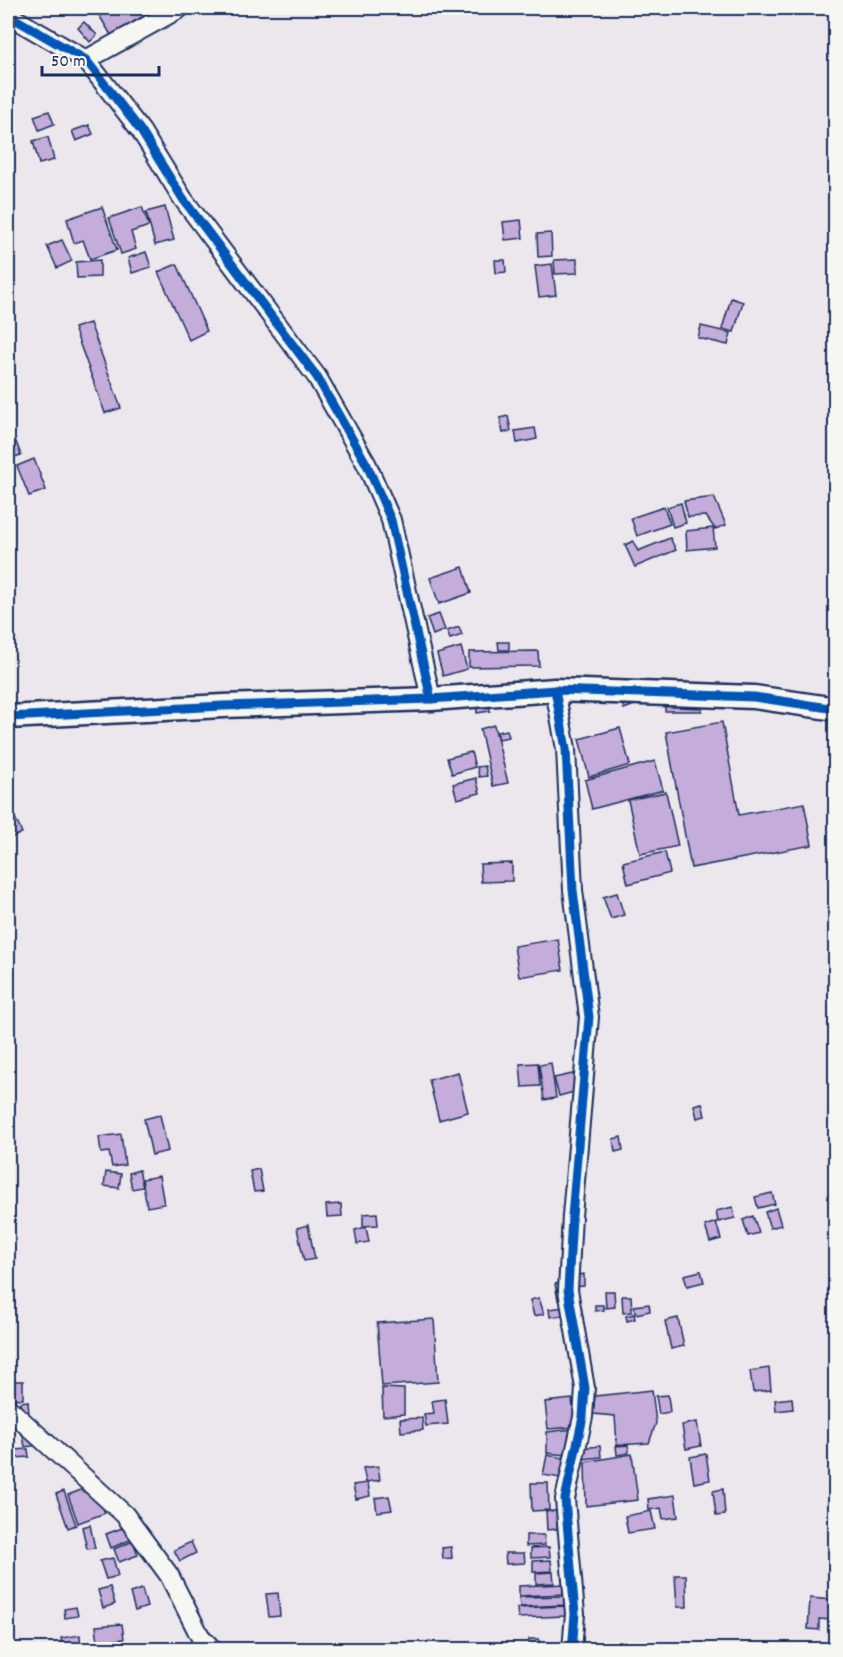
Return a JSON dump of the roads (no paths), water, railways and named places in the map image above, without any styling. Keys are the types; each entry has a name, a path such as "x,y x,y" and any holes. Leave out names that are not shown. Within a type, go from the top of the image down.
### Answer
{"street":[{"path":"86,60 180,8"},
{"path":"8,15 86,60 141,131 183,199 317,377 367,465 391,520 431,699"},
{"path":"555,690 566,749 573,890 589,1017 568,1290 585,1388 583,1417 565,1499 575,1614 572,1650"},
{"path":"8,717 223,706 431,699 555,690 754,697 836,709"},
{"path":"8,1408 124,1515 169,1575 200,1636 213,1650"}]}
